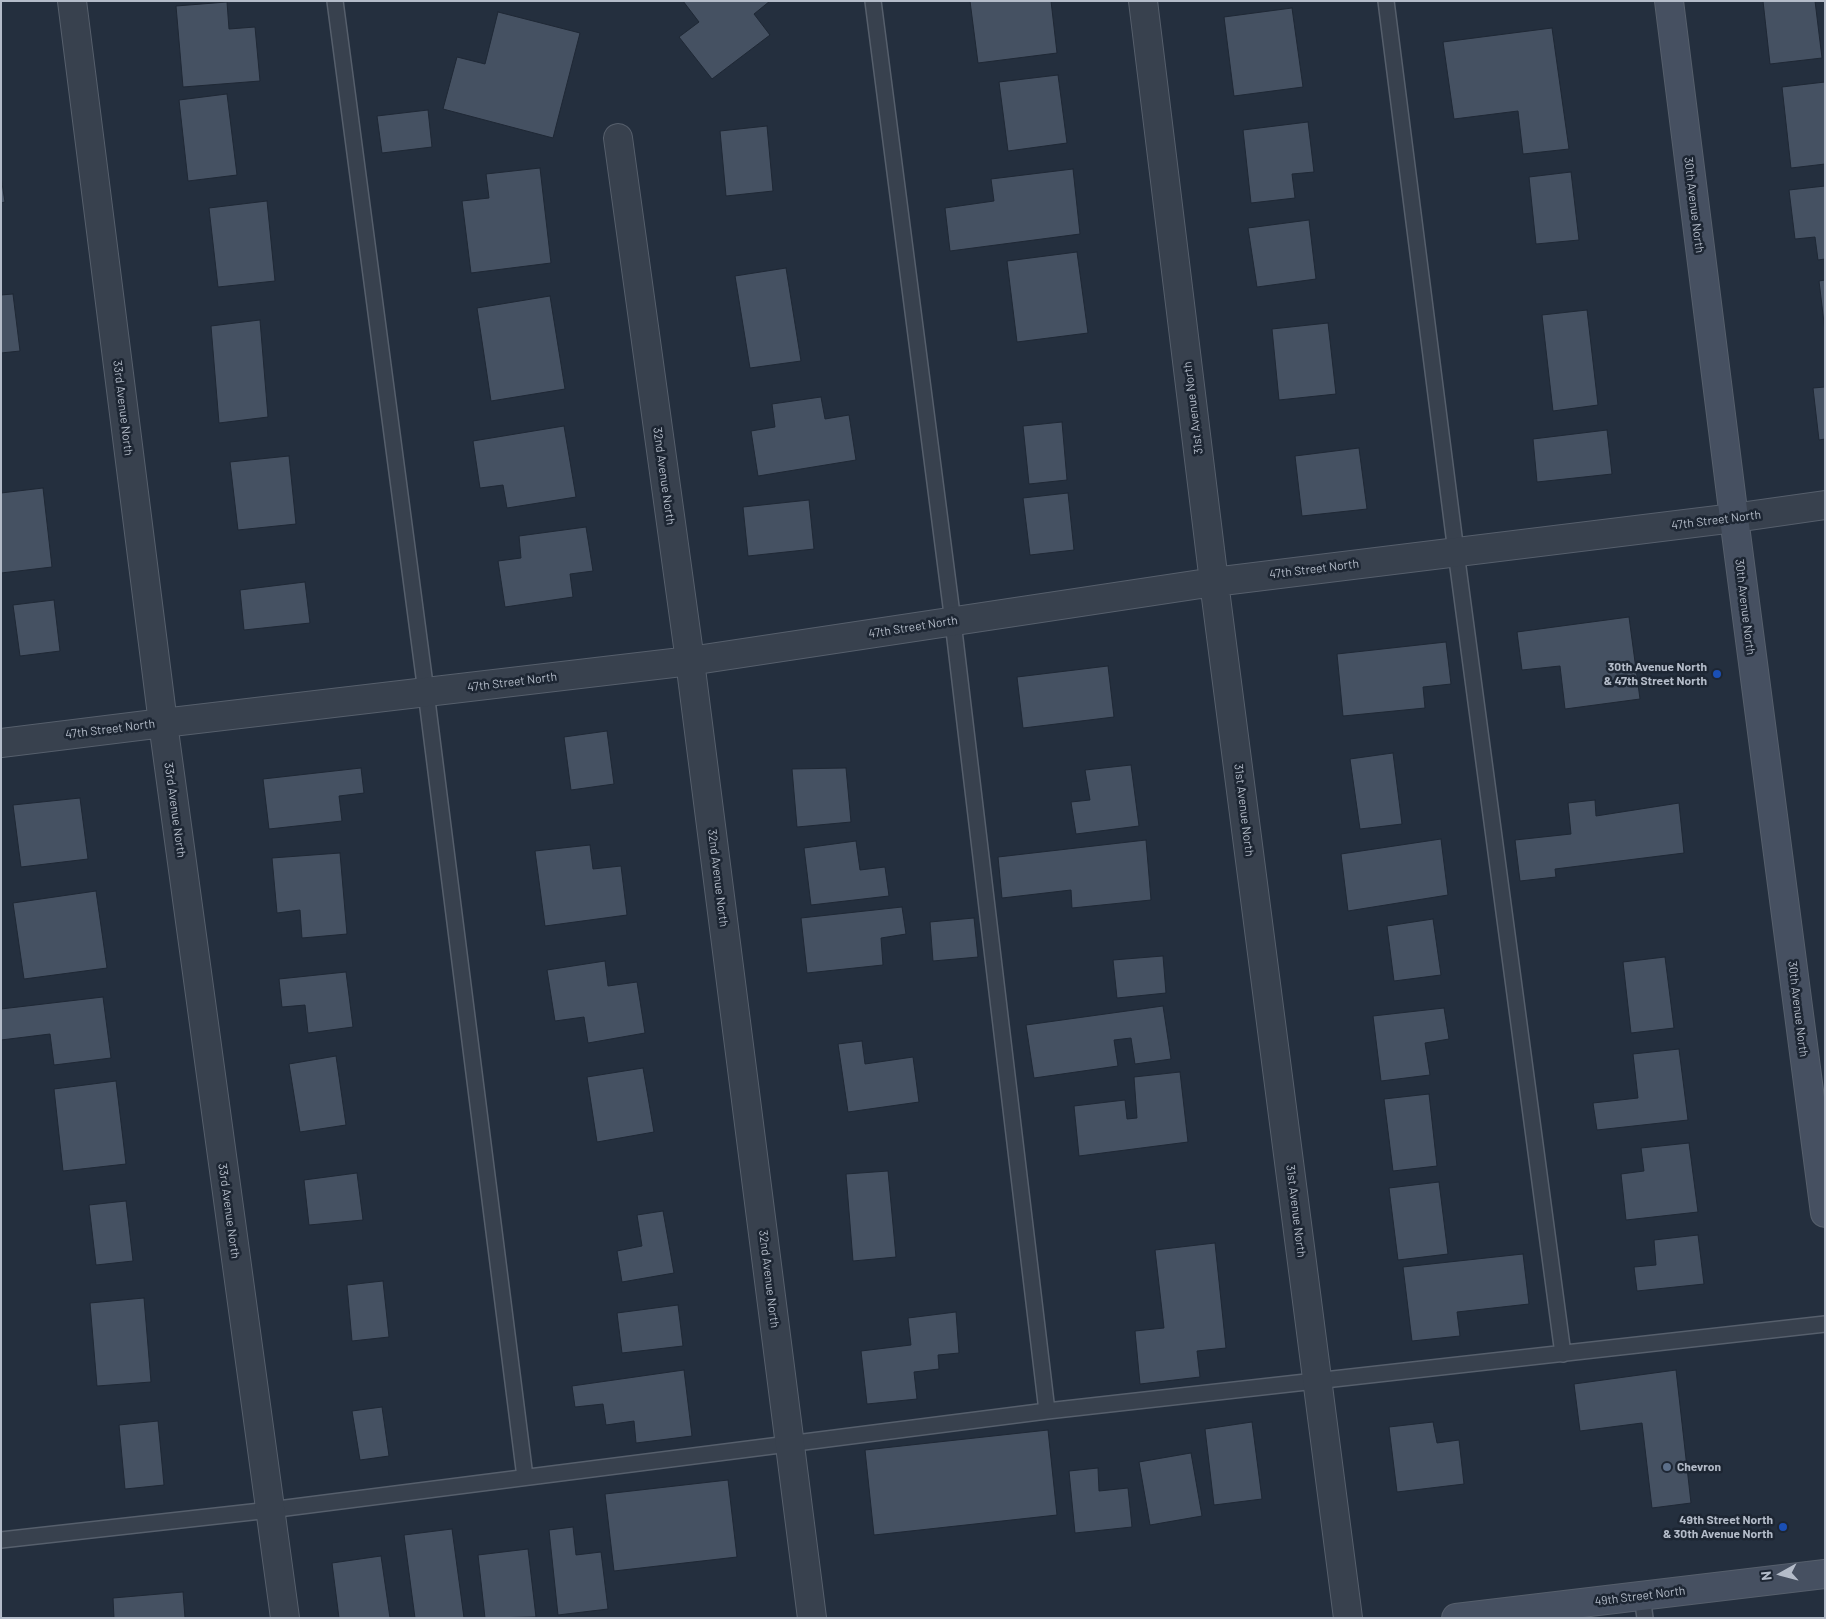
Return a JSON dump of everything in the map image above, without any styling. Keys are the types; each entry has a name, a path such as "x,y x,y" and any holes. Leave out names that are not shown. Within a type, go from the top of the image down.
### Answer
{"street":[{"name":"33rd Avenue North","path":"72,1 163,723 285,1618"},
{"name":"31st Avenue North","path":"1143,1 1214,582 1348,1618"},
{"name":"30th Avenue North","path":"1669,1 1734,518 1825,1213"},
{"name":"32nd Avenue North","path":"618,138 690,661 812,1618"},
{"name":"47th Street North","path":"1,744 690,661 1214,582 1734,518 1825,505"},
{"name":"49th Street North","path":"1456,1618 1643,1607 1825,1574"}],"lane":[{"path":"335,1 426,692 525,1477"},
{"path":"873,1 953,622 1046,1411"},
{"path":"1386,1 1456,552 1563,1354"},
{"path":"1,1540 270,1510 1046,1411 1825,1324"}],"building":[{"path":"683,1 770,1 754,14 770,35 712,79 679,37 699,22"},
{"path":"970,1 1051,1 1057,53 978,63"},
{"path":"1763,1 1815,1 1822,58 1770,64"},
{"path":"227,2 229,29 255,27 260,81 183,87 176,6"},
{"path":"1292,8 1303,87 1234,96 1224,17"},
{"path":"498,12 580,33 553,138 443,109 457,57 485,64"},
{"path":"1552,28 1569,149 1523,154 1518,111 1454,119 1443,42"},
{"path":"1058,75 1067,143 1008,151 999,82"},
{"path":"1825,82 1825,164 1791,168 1782,87"},
{"path":"227,94 237,175 188,181 179,100"},
{"path":"428,110 432,147 382,153 377,116"},
{"path":"1308,122 1314,172 1292,174 1295,198 1251,203 1243,130"},
{"path":"767,126 773,191 726,196 720,131"},
{"path":"540,168 551,263 471,273 462,201 489,198 486,174"},
{"path":"1073,169 1080,234 950,251 945,208 994,201 991,179"},
{"path":"1571,172 1579,240 1536,244 1529,177"},
{"path":"1,177 5,202 1,203"},
{"path":"1825,186 1825,259 1818,260 1815,237 1795,239 1789,190"},
{"path":"267,201 275,281 218,287 209,208"},
{"path":"1309,220 1316,279 1257,287 1248,228"},
{"path":"1077,252 1088,333 1017,342 1007,261"},
{"path":"786,268 801,361 750,368 735,276"},
{"path":"1825,280 1825,331 1819,281"},
{"path":"13,294 20,351 1,353 1,295"},
{"path":"550,296 565,389 491,401 477,308"},
{"path":"1587,310 1598,405 1553,411 1542,315"},
{"path":"260,320 268,417 219,423 211,326"},
{"path":"1328,323 1336,394 1279,400 1272,329"},
{"path":"1825,387 1825,439 1819,440 1813,388"},
{"path":"821,397 825,419 849,415 856,460 758,476 751,431 775,427 772,404"},
{"path":"1062,422 1067,480 1029,484 1023,426"},
{"path":"564,426 576,497 507,508 503,485 480,488 473,441"},
{"path":"1607,430 1612,474 1537,482 1533,439"},
{"path":"1359,448 1367,509 1302,516 1295,456"},
{"path":"289,456 296,524 238,530 230,462"},
{"path":"43,488 52,567 1,573 1,493"},
{"path":"1068,493 1074,550 1030,555 1023,498"},
{"path":"809,500 814,549 748,556 743,507"},
{"path":"586,527 593,571 570,574 573,597 505,607 498,561 521,558 519,536"},
{"path":"305,582 310,623 244,630 240,590"},
{"path":"54,600 60,651 20,656 13,605"},
{"path":"1629,617 1640,699 1565,709 1560,666 1522,670 1517,632"},
{"path":"1446,642 1451,684 1423,687 1425,708 1343,716 1337,654"},
{"path":"1108,666 1114,717 1023,728 1017,677"},
{"path":"607,731 614,784 571,790 564,737"},
{"path":"1393,753 1402,824 1360,829 1350,759"},
{"path":"1131,765 1139,826 1076,834 1071,802 1090,800 1085,770"},
{"path":"361,768 364,793 339,796 342,821 269,829 263,779"},
{"path":"846,768 851,822 797,827 792,769"},
{"path":"80,798 88,859 21,867 13,805"},
{"path":"1595,800 1596,816 1679,803 1684,853 1555,869 1556,877 1520,881 1515,840 1571,834 1568,803"},
{"path":"1441,839 1448,895 1348,911 1341,854"},
{"path":"1146,840 1151,900 1072,908 1071,890 1002,898 998,857"},
{"path":"856,841 860,870 885,867 889,896 811,905 804,848"},
{"path":"590,845 593,869 621,866 627,915 545,926 535,851"},
{"path":"340,853 347,934 302,938 300,910 277,913 272,858"},
{"path":"96,891 107,968 24,979 13,903"},
{"path":"902,907 906,934 881,938 883,965 807,973 801,918"},
{"path":"974,918 978,957 933,961 930,922"},
{"path":"1433,919 1441,975 1394,981 1387,926"},
{"path":"1163,956 1166,993 1117,998 1113,960"},
{"path":"1665,957 1674,1028 1631,1033 1623,962"},
{"path":"605,961 608,986 637,982 645,1033 588,1043 584,1017 555,1021 547,970"},
{"path":"346,972 353,1027 308,1033 305,1005 282,1007 279,979"},
{"path":"103,997 111,1058 54,1065 50,1034 1,1040 1,1009"},
{"path":"1163,1006 1171,1059 1135,1064 1131,1038 1114,1040 1118,1066 1034,1078 1026,1025"},
{"path":"1444,1008 1449,1039 1425,1043 1430,1075 1381,1081 1373,1016"},
{"path":"862,1041 865,1064 913,1057 919,1102 848,1112 838,1044"},
{"path":"1679,1049 1688,1120 1597,1130 1593,1103 1638,1098 1633,1054"},
{"path":"336,1056 346,1125 300,1132 289,1064"},
{"path":"643,1068 654,1132 597,1142 587,1077"},
{"path":"1180,1072 1188,1142 1079,1156 1074,1106 1125,1100 1127,1119 1137,1118 1134,1077"},
{"path":"116,1081 126,1164 63,1171 54,1089"},
{"path":"1429,1094 1437,1166 1393,1171 1384,1099"},
{"path":"1689,1143 1698,1212 1626,1220 1621,1174 1644,1171 1641,1148"},
{"path":"888,1171 896,1257 853,1261 846,1174"},
{"path":"357,1173 363,1220 309,1225 304,1180"},
{"path":"1439,1182 1448,1254 1398,1260 1389,1188"},
{"path":"126,1201 133,1261 96,1265 89,1205"},
{"path":"663,1211 674,1273 622,1282 617,1251 642,1246 637,1215"},
{"path":"1698,1235 1704,1284 1637,1291 1634,1267 1656,1265 1654,1240"},
{"path":"1215,1243 1226,1348 1197,1351 1200,1377 1140,1384 1135,1331 1164,1328 1155,1250"},
{"path":"1523,1254 1529,1304 1457,1312 1460,1336 1412,1341 1403,1267"},
{"path":"383,1281 389,1337 352,1341 347,1285"},
{"path":"144,1298 151,1382 97,1386 90,1303"},
{"path":"678,1305 683,1346 622,1353 617,1313"},
{"path":"956,1312 959,1353 938,1355 939,1369 914,1372 917,1399 867,1404 861,1351 911,1345 908,1318"},
{"path":"684,1370 692,1436 636,1443 634,1421 606,1425 603,1404 575,1407 572,1386"},
{"name":"Chevron","path":"1676,1370 1691,1503 1652,1508 1642,1423 1580,1431 1574,1384"},
{"path":"382,1407 389,1456 360,1460 352,1411"},
{"path":"158,1421 164,1485 125,1489 119,1425"},
{"path":"1252,1422 1262,1499 1214,1505 1205,1429"},
{"path":"1433,1422 1437,1443 1459,1440 1464,1484 1397,1492 1389,1427"},
{"path":"1048,1430 1057,1515 874,1535 865,1450"},
{"path":"1191,1453 1202,1516 1150,1525 1139,1462"},
{"path":"1098,1468 1099,1491 1128,1488 1132,1527 1075,1533 1069,1471"},
{"path":"728,1480 737,1557 614,1571 605,1494"},
{"path":"573,1527 576,1555 601,1552 608,1609 558,1615 549,1530"},
{"path":"452,1529 464,1618 415,1618 404,1535"},
{"path":"528,1549 536,1617 485,1618 478,1555"},
{"path":"381,1556 390,1618 339,1618 332,1563"},
{"path":"183,1592 185,1618 114,1618 113,1598"}],"place":[{"name":"30th Avenue North & 47th Street North","path":"1717,674"},
{"name":"Chevron","path":"1667,1467"},
{"name":"49th Street North & 30th Avenue North","path":"1783,1527"}]}
